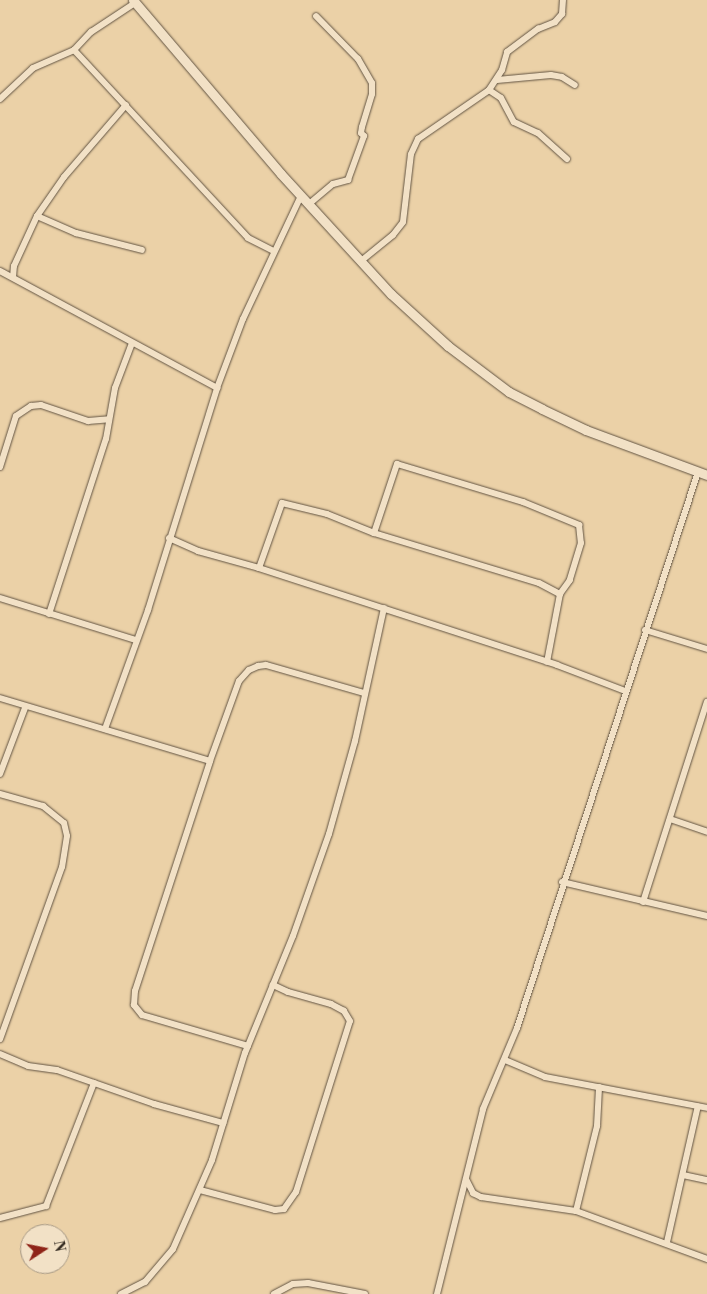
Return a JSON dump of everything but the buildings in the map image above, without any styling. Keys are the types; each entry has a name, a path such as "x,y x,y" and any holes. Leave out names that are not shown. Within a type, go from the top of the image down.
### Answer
{"main road":[{"path":"134,2 218,104 361,261 418,320 509,392 586,430 702,473"}],"street":[{"path":"361,261 393,236 403,222 411,154 418,139 489,90 497,80 507,52 525,37 555,22 562,14 563,0"},
{"path":"0,99 33,68 74,50 90,32 134,2"},
{"path":"309,204 333,184 348,180 364,136 362,128 372,89 368,74 358,59 316,16"},
{"path":"74,50 248,238 274,251"},
{"path":"497,80 551,75 562,77 575,85"},
{"path":"489,90 501,98 514,122 538,133 567,160"},
{"path":"13,277 14,266 37,216 64,177 126,105"},
{"path":"105,729 136,640 217,388 274,251 301,196"},
{"path":"37,216 76,233 142,250"},
{"path":"0,270 132,344 217,388"},
{"path":"49,614 106,440 116,388 132,344"},
{"path":"0,466 16,416 31,406 41,405 88,421 109,420"},
{"path":"374,533 397,464 496,493 579,525 582,532 579,550 570,580 560,594 547,662"},
{"path":"437,1294 465,1175 484,1109 505,1060 644,630 702,473"},
{"path":"259,568 282,503 327,514 374,533 539,583 560,594"},
{"path":"169,538 198,551 259,568 384,608 547,662 625,691"},
{"path":"0,598 136,640"},
{"path":"121,1294 145,1282 158,1270 182,1233 200,1190 248,1046 273,985 329,834 355,741 384,608"},
{"path":"644,630 707,650"},
{"path":"248,1046 142,1015 134,1004 135,992 210,761 240,681 254,668 266,665 364,693"},
{"path":"0,698 26,708 105,729 210,761"},
{"path":"643,902 707,702"},
{"path":"0,774 26,708"},
{"path":"0,794 43,806 64,823 67,836 62,867 0,1039"},
{"path":"670,819 707,832"},
{"path":"562,882 707,916"},
{"path":"200,1190 275,1210 284,1209 296,1192 350,1021 344,1011 331,1004 288,992 273,985"},
{"path":"0,1054 28,1066 57,1070 154,1104 223,1122"},
{"path":"505,1060 545,1078 707,1108"},
{"path":"0,1218 46,1206 94,1083"},
{"path":"576,1211 597,1126 600,1087"},
{"path":"667,1242 698,1106"},
{"path":"465,1175 470,1190 481,1197 576,1211 667,1242 707,1259"},
{"path":"683,1175 707,1180"},
{"path":"274,1294 294,1284 308,1284 366,1294"}]}
